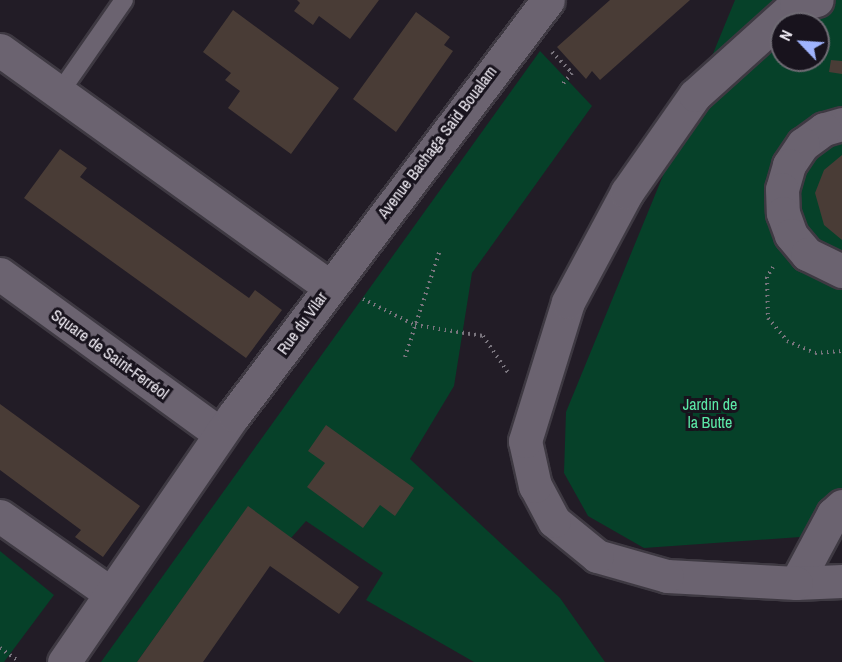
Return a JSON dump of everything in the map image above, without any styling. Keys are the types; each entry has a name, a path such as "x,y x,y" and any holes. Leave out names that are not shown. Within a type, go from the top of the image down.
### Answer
{"street":[{"name":"Avenue Bachaga Saïd Boualam","path":"328,286 548,0"},
{"path":"817,0 796,4 695,95 627,192 568,303 533,407 525,441 535,486 554,521 597,556 667,576 796,583 842,581"},
{"name":"Rue du Vilar","path":"2,54 60,92 328,286 220,434 64,662"},
{"path":"842,124 824,129 803,144 789,165 782,189 783,213 791,235 807,254 842,271"},
{"name":"Square de Saint-Ferréol","path":"0,274 220,434"},
{"path":"796,583 833,514 842,506"},
{"path":"0,516 110,593"}],"lane":[{"path":"60,92 124,0"}],"path":[{"path":"791,235 767,277 768,318 787,341 815,353 842,351"},
{"path":"405,357 440,250"},
{"path":"328,286 415,325 483,336 533,407"},
{"path":"0,648 20,662"}],"green space":[{"name":"Jardin de la Butte","path":"735,0 842,0 842,534 644,548 588,516 564,473 566,412"},
{"path":"540,51 592,106 472,273 454,386 410,459 560,598 605,662 474,662 366,600 383,573 306,521 291,538 248,507 137,662 101,662"},
{"path":"0,551 54,595 4,662 0,662"}],"building":[{"path":"297,0 379,0 350,39 319,16 313,25 294,11 300,3"},
{"path":"610,0 690,0 600,80 592,71 586,79 557,47"},
{"path":"233,10 339,88 291,154 228,108 240,91 225,80 231,73 203,52"},
{"path":"416,12 450,37 444,45 453,51 396,132 353,99"},
{"path":"831,60 842,61 842,74 829,72"},
{"path":"60,149 87,168 80,177 249,298 255,290 282,310 246,358 24,198"},
{"path":"842,155 842,240 824,225 815,193 824,170"},
{"path":"0,404 140,506 103,557 75,537 81,530 0,470"},
{"path":"326,425 414,488 395,516 380,505 363,528 307,487 325,463 308,451"},
{"path":"248,506 359,587 339,614 270,566 203,662 137,662"}]}
